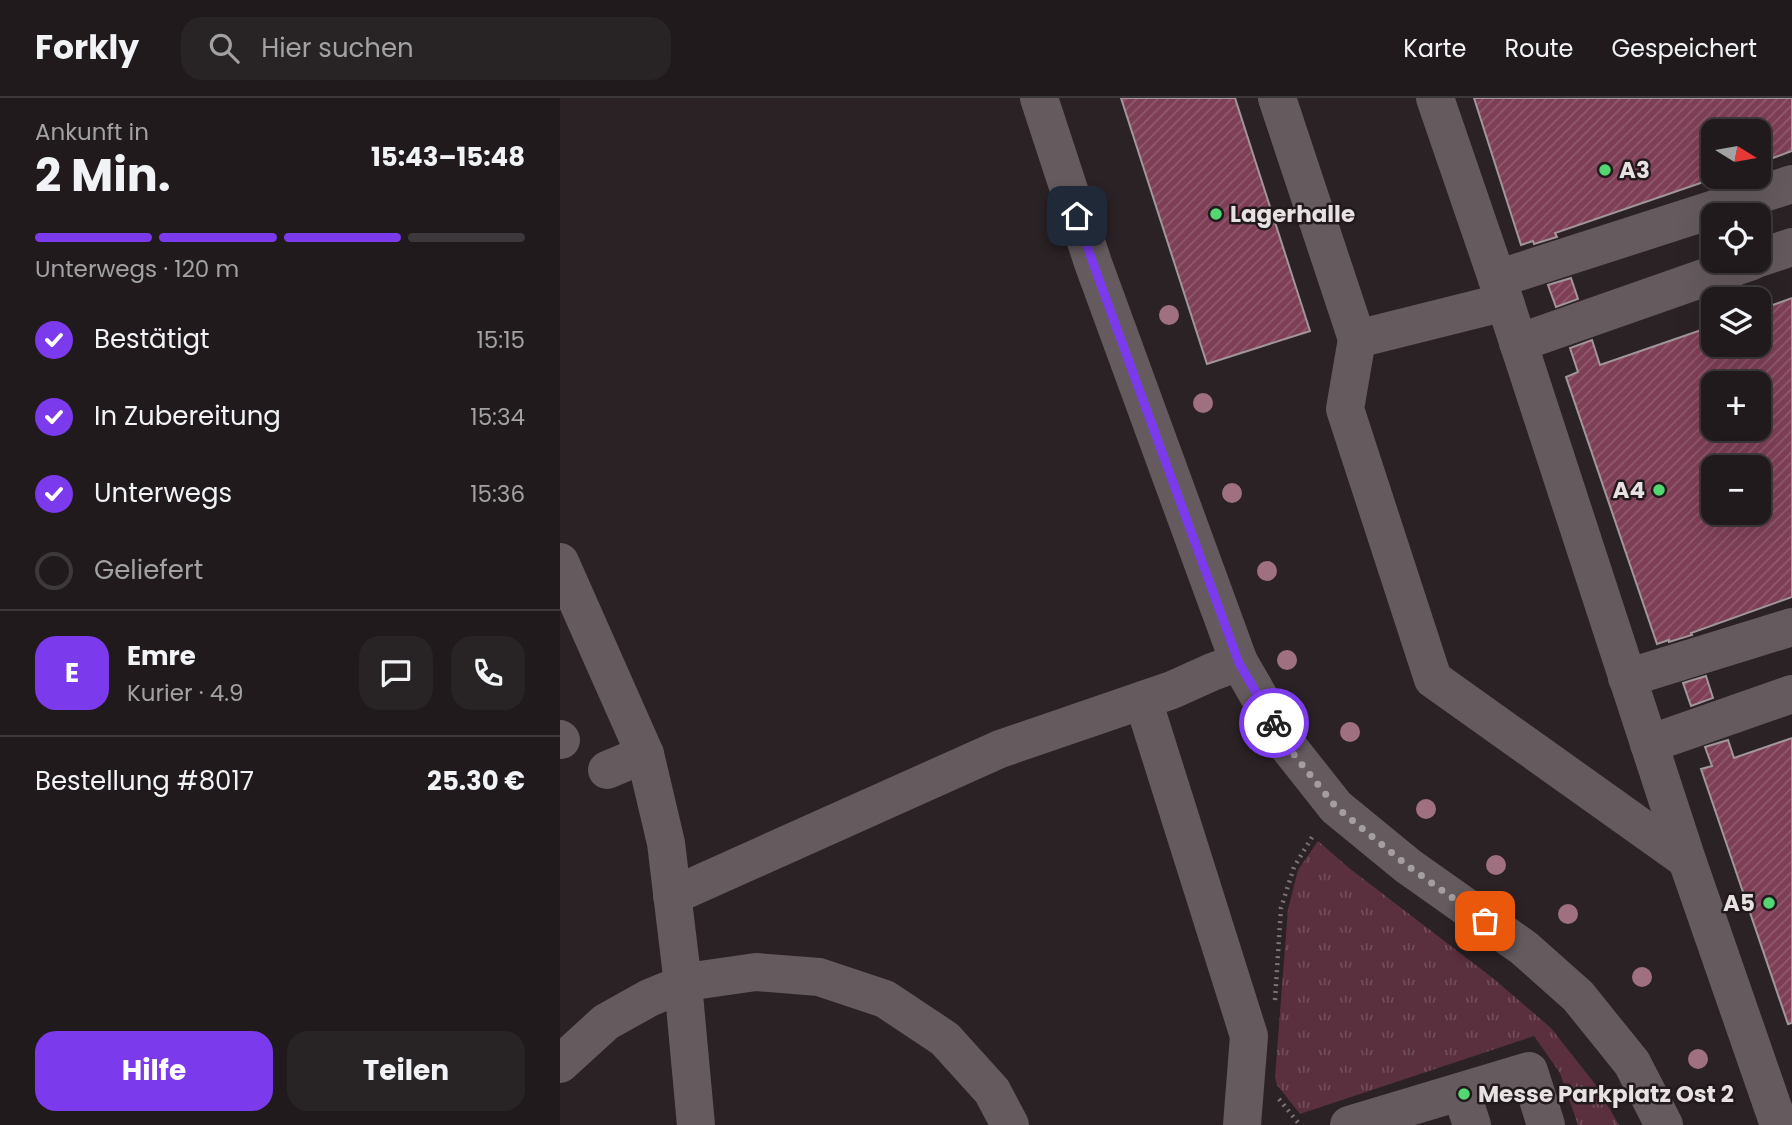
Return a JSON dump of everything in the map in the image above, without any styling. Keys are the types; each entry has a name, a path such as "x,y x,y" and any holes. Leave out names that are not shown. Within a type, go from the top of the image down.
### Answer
{"street":[{"path":"1039,98 1093,263 1239,663 1287,746 1336,807 1408,866 1524,948 1578,996 1632,1063 1664,1125"},
{"path":"1277,98 1357,339 1345,409 1433,680 1686,860"},
{"path":"1435,98 1501,291 1686,860 1778,1078 1779,1125"},
{"path":"1357,339 1501,291 1792,184"},
{"path":"1771,254 1792,247"},
{"path":"1518,343 1718,273"},
{"path":"560,562 645,754 666,844 696,1125"},
{"path":"1627,678 1792,627"},
{"path":"672,896 1000,749 1172,690 1239,663"},
{"path":"1649,744 1792,694"},
{"path":"1143,700 1249,1037 1242,1125"},
{"path":"607,770 645,754"},
{"path":"560,1065 606,1022 649,998 683,984 756,972 819,977 885,999 945,1039 992,1091 1010,1125"},
{"path":"1349,1125 1467,1108 1529,1071 1546,1125"}],"path":[{"path":"1275,1005 1282,908 1294,867 1317,831"},
{"path":"1278,1097 1300,1125"}],"green space":[{"path":"1318,841 1349,868 1494,979 1551,1028 1595,1084 1619,1125 1578,1125 1560,1073 1534,1036 1300,1114 1277,1085 1275,1077 1288,909 1298,870"}],"building":[{"name":"Lagerhalle","path":"1121,98 1235,98 1310,331 1207,364"},
{"name":"A3","path":"1474,98 1792,98 1792,151 1771,159 1771,119 1701,119 1701,183 1555,233 1557,237 1521,245"},
{"path":"1571,278 1578,299 1556,307 1548,285"},
{"name":"A4","path":"1792,298 1792,597 1691,633 1692,635 1657,644 1566,377 1578,372 1570,348 1592,340 1600,365 1701,330 1701,357 1771,357 1771,306"},
{"path":"1706,676 1713,698 1691,706 1683,683"},
{"name":"A5","path":"1792,738 1792,1023 1788,1024 1701,769 1712,766 1705,747 1728,740 1734,758"}],"way so far":[{"path":"1274,723 1287,746 1336,807 1408,866 1485,921"}],"place":[{"name":"A3","path":"1605,170"},
{"name":"Lagerhalle","path":"1216,214"},
{"name":"A4","path":"1659,490"},
{"name":"A5","path":"1769,903"},
{"name":"Messe Parkplatz Ost 2","path":"1464,1094"}],"route":[{"path":"1077,216 1239,663 1274,723"}]}
